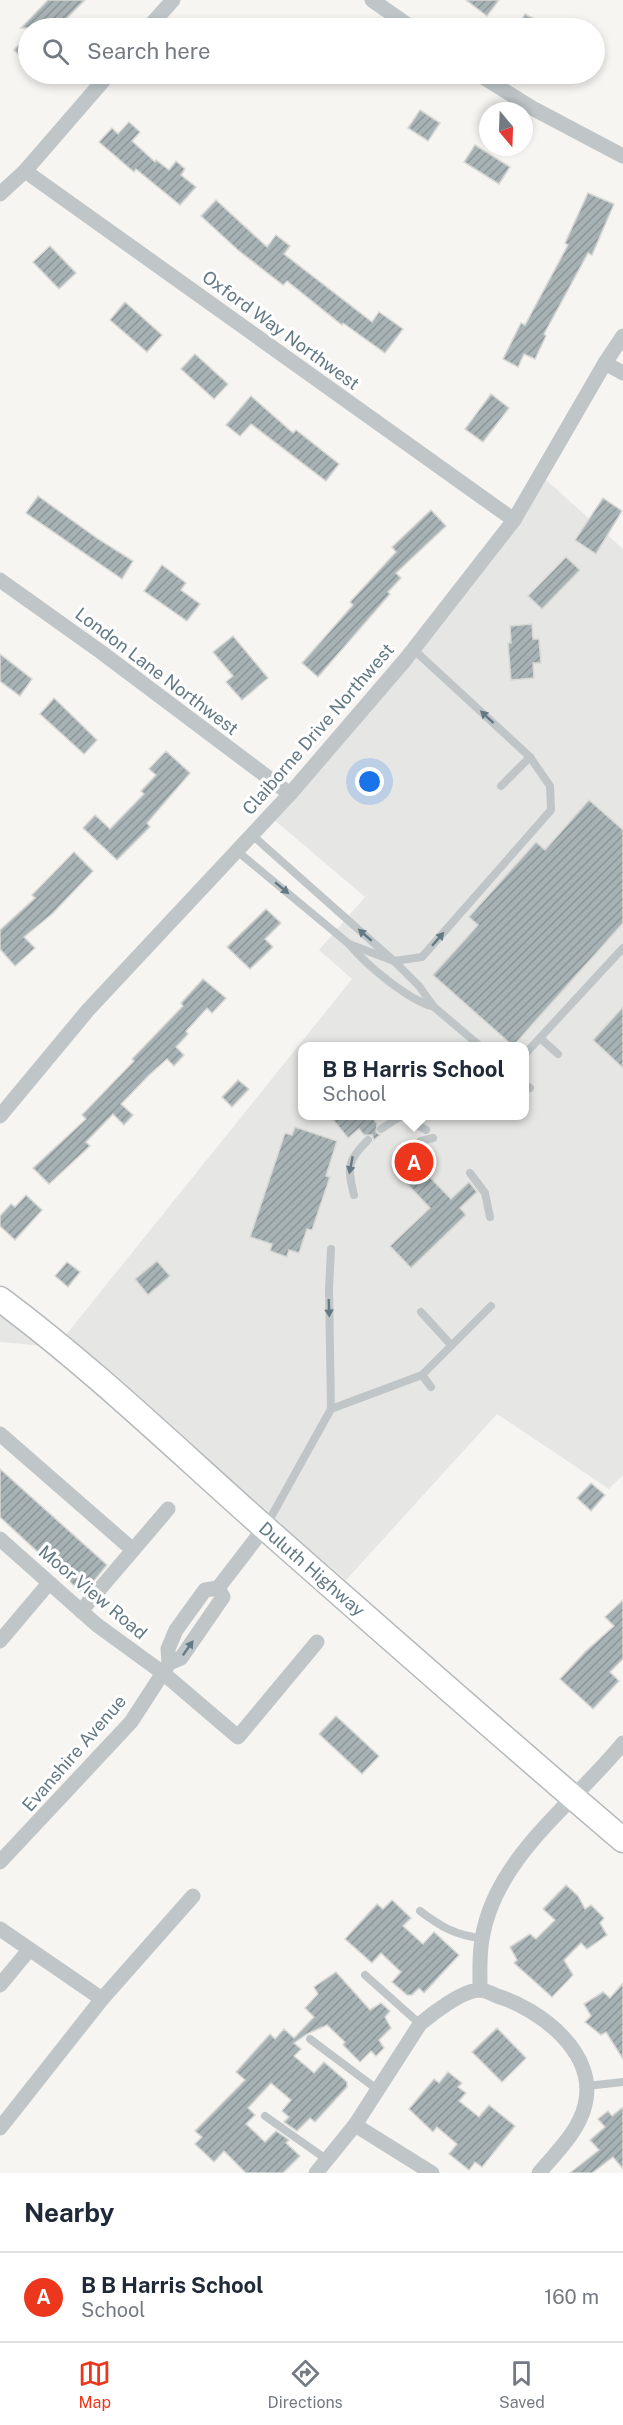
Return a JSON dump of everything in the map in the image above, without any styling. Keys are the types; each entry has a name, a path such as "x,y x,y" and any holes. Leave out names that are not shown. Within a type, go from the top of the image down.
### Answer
{"main road":[{"name":"Duluth Highway","path":"0,1299 47,1334 412,1659 623,1840"}],"street":[{"path":"157,18 172,0"},
{"path":"372,0 398,18"},
{"path":"0,194 25,171 100,84"},
{"path":"494,84 534,109 623,156"},
{"name":"Oxford Way Northwest","path":"25,171 513,520"},
{"name":"Claiborne Drive Northwest","path":"0,1116 88,1010 290,794 413,649 513,520 623,336"},
{"path":"605,363 623,373"},
{"name":"London Lane Northwest","path":"0,580 101,652 290,794"},
{"path":"0,1434 133,1550"},
{"path":"81,1611 168,1509"},
{"name":"Evanshire Avenue","path":"166,1668 168,1649 176,1630 205,1590 218,1588 265,1527"},
{"name":"Moor View Road","path":"0,1539 97,1625 166,1668 238,1737 317,1642"},
{"path":"0,1641 49,1583"},
{"name":"Evanshire Avenue","path":"0,1862 131,1722 166,1668 181,1658 223,1597 218,1588"},
{"path":"188,1613 205,1624"},
{"path":"480,1990 482,1938 501,1884 528,1846 603,1769 623,1743"},
{"path":"0,2128 102,1999 193,1896"},
{"path":"0,1929 102,1999"},
{"path":"0,1985 29,1950"},
{"path":"316,2173 355,2125 420,2024 435,2011 456,1999 480,1990 509,1999 560,2032 581,2066 587,2086 585,2106 571,2136 539,2173"},
{"path":"355,2125 432,2173"}],"lane":[{"path":"349,944 394,961 422,957 551,810 550,786 530,757 413,649"},
{"path":"501,786 530,757"},
{"path":"252,835 394,961 419,986 434,1007 474,1042"},
{"path":"237,851 349,944 370,967 421,1004 434,1007"},
{"path":"529,1050 623,948"},
{"path":"540,1038 558,1054"},
{"path":"381,1129 396,1120"},
{"path":"409,1120 426,1130"},
{"path":"421,1141 434,1138"},
{"path":"354,1195 349,1173 353,1155 368,1140"},
{"path":"471,1173 485,1193 490,1217"},
{"path":"265,1527 331,1409 328,1289 331,1249"},
{"path":"331,1409 422,1375 491,1306"},
{"path":"421,1312 451,1345"},
{"path":"422,1375 431,1387"},
{"path":"420,1911 449,1931 482,1938"},
{"path":"365,1975 420,2024"},
{"path":"310,2039 378,2090"},
{"path":"587,2086 623,2082"},
{"path":"265,2116 326,2159"}],"shaded area":[{"path":"544,478 623,549 623,1475 609,1489 497,1414 346,1580 210,1465 57,1347 0,1342 0,1301 57,1346 298,1046 298,1120 529,1120 529,1042 301,1042 352,979 319,950 365,897 272,818"}],"building":[{"path":"48,0 85,0 67,18 31,18"},
{"path":"466,0 499,0 487,16"},
{"path":"420,110 440,123 428,141 408,128"},
{"path":"129,122 140,132 132,141 155,162 156,160 169,170 176,161 185,169 181,175 196,187 180,205 136,169 134,172 99,142 112,128 118,134"},
{"path":"475,145 479,148 479,156 492,156 510,167 499,184 464,162"},
{"path":"588,193 614,204 592,255 588,253 544,334 546,336 535,359 524,354 518,367 503,359 521,323 525,325 568,245 565,243"},
{"path":"216,200 267,247 276,235 290,246 284,254 372,322 379,312 403,329 385,353 343,323 342,325 287,281 283,285 238,250 201,216"},
{"path":"50,246 76,273 59,289 33,262"},
{"path":"125,302 162,335 147,352 110,320"},
{"path":"195,354 228,384 214,399 181,369"},
{"path":"491,394 509,408 483,442 465,429"},
{"path":"251,396 293,433 296,430 339,464 326,481 251,424 240,436 226,425"},
{"path":"38,496 133,561 122,579 26,513"},
{"path":"603,498 622,511 596,554 575,540"},
{"path":"431,510 446,526 396,573 401,578 388,592 390,594 318,677 302,663 353,605 350,602 396,552 392,547"},
{"path":"566,557 580,570 542,609 528,596"},
{"path":"162,565 186,583 181,590 200,604 187,621 144,591"},
{"path":"532,624 533,639 539,639 541,663 533,663 534,678 511,680 508,643 511,643 510,626"},
{"path":"233,636 268,678 242,700 226,682 233,676 213,652"},
{"path":"0,654 32,679 20,696 0,681"},
{"path":"54,698 97,740 84,754 40,714"},
{"path":"166,751 190,773 147,823 150,827 117,860 83,828 95,815 110,829 144,794 141,791 156,775 149,769"},
{"path":"589,800 623,830 623,923 517,1042 508,1042 433,975 478,925 469,917 536,842 545,850"},
{"path":"74,852 93,871 52,914 24,937 35,948 15,966 0,949 0,930 35,898 32,895"},
{"path":"266,909 281,923 265,939 273,947 250,969 227,947"},
{"path":"203,979 226,998 212,1013 207,1008 186,1031 188,1034 176,1047 184,1055 174,1066 167,1059 149,1075 121,1104 133,1115 124,1125 113,1114 86,1142 90,1146 49,1184 33,1168 86,1119 82,1115 183,1006 181,1003"},
{"path":"623,1007 623,1068 593,1040"},
{"path":"238,1080 249,1089 232,1107 222,1097"},
{"path":"333,1120 374,1120 377,1124 376,1132 380,1135 374,1140 372,1135 364,1135 359,1129 348,1138"},
{"path":"295,1127 337,1141 326,1176 330,1177 312,1230 307,1229 299,1253 289,1250 287,1257 270,1251 272,1244 250,1237 285,1133 292,1135"},
{"path":"412,1159 451,1199 469,1182 477,1192 460,1208 466,1215 411,1268 390,1246 430,1208 397,1173"},
{"path":"26,1195 42,1210 15,1240 0,1226 0,1216 11,1204 15,1207"},
{"path":"157,1261 170,1276 148,1295 135,1279"},
{"path":"67,1262 80,1272 68,1287 55,1276"},
{"path":"0,1469 107,1565 83,1594 0,1517"},
{"path":"591,1483 605,1495 591,1511 577,1498"},
{"path":"623,1600 623,1659 610,1672 619,1681 593,1709 560,1679 614,1626 605,1617"},
{"path":"336,1716 379,1756 362,1774 319,1734"},
{"path":"566,1885 578,1896 585,1909 591,1905 604,1918 600,1923 607,1935 587,1949 581,1943 564,1960 573,1975 552,1997 514,1963 517,1960 510,1947 530,1934 536,1939 555,1920 543,1909"},
{"path":"392,1900 411,1918 403,1926 423,1944 434,1932 459,1955 424,1993 419,1988 412,1995 407,1995 392,1982 401,1972 381,1953 372,1963 345,1939 377,1904 383,1909"},
{"path":"336,1972 370,2010 381,2003 390,2011 385,2017 391,2028 379,2040 384,2048 376,2056 371,2051 360,2062 343,2045 345,2042 327,2025 307,2034 294,2043 301,2049 294,2056 314,2073 324,2062 347,2082 347,2087 315,2122 310,2118 297,2131 284,2122 289,2117 282,2111 291,2100 271,2083 248,2108 255,2115 246,2124 265,2142 276,2131 289,2140 286,2143 300,2156 283,2173 246,2173 224,2151 214,2162 195,2144 202,2137 195,2131 245,2080 236,2072 270,2034 275,2039 284,2029 294,2038 314,2017 305,2008 318,1994 314,1987"},
{"path":"623,1983 623,2059 606,2032 601,2035 585,2022 591,2016 584,2004 603,1992 610,1998"},
{"path":"497,2028 526,2058 502,2082 472,2052"},
{"path":"448,2072 462,2083 458,2087 466,2093 459,2101 479,2117 489,2105 515,2126 482,2167 475,2162 469,2170 449,2154 457,2144 437,2127 433,2132 409,2109 434,2079 439,2083"},
{"path":"623,2107 623,2169 613,2157 592,2173 570,2173 599,2150 590,2140 605,2127 598,2119 608,2111 612,2116"}],"place":[{"name":"B B Harris School","path":"414,1162"}]}
